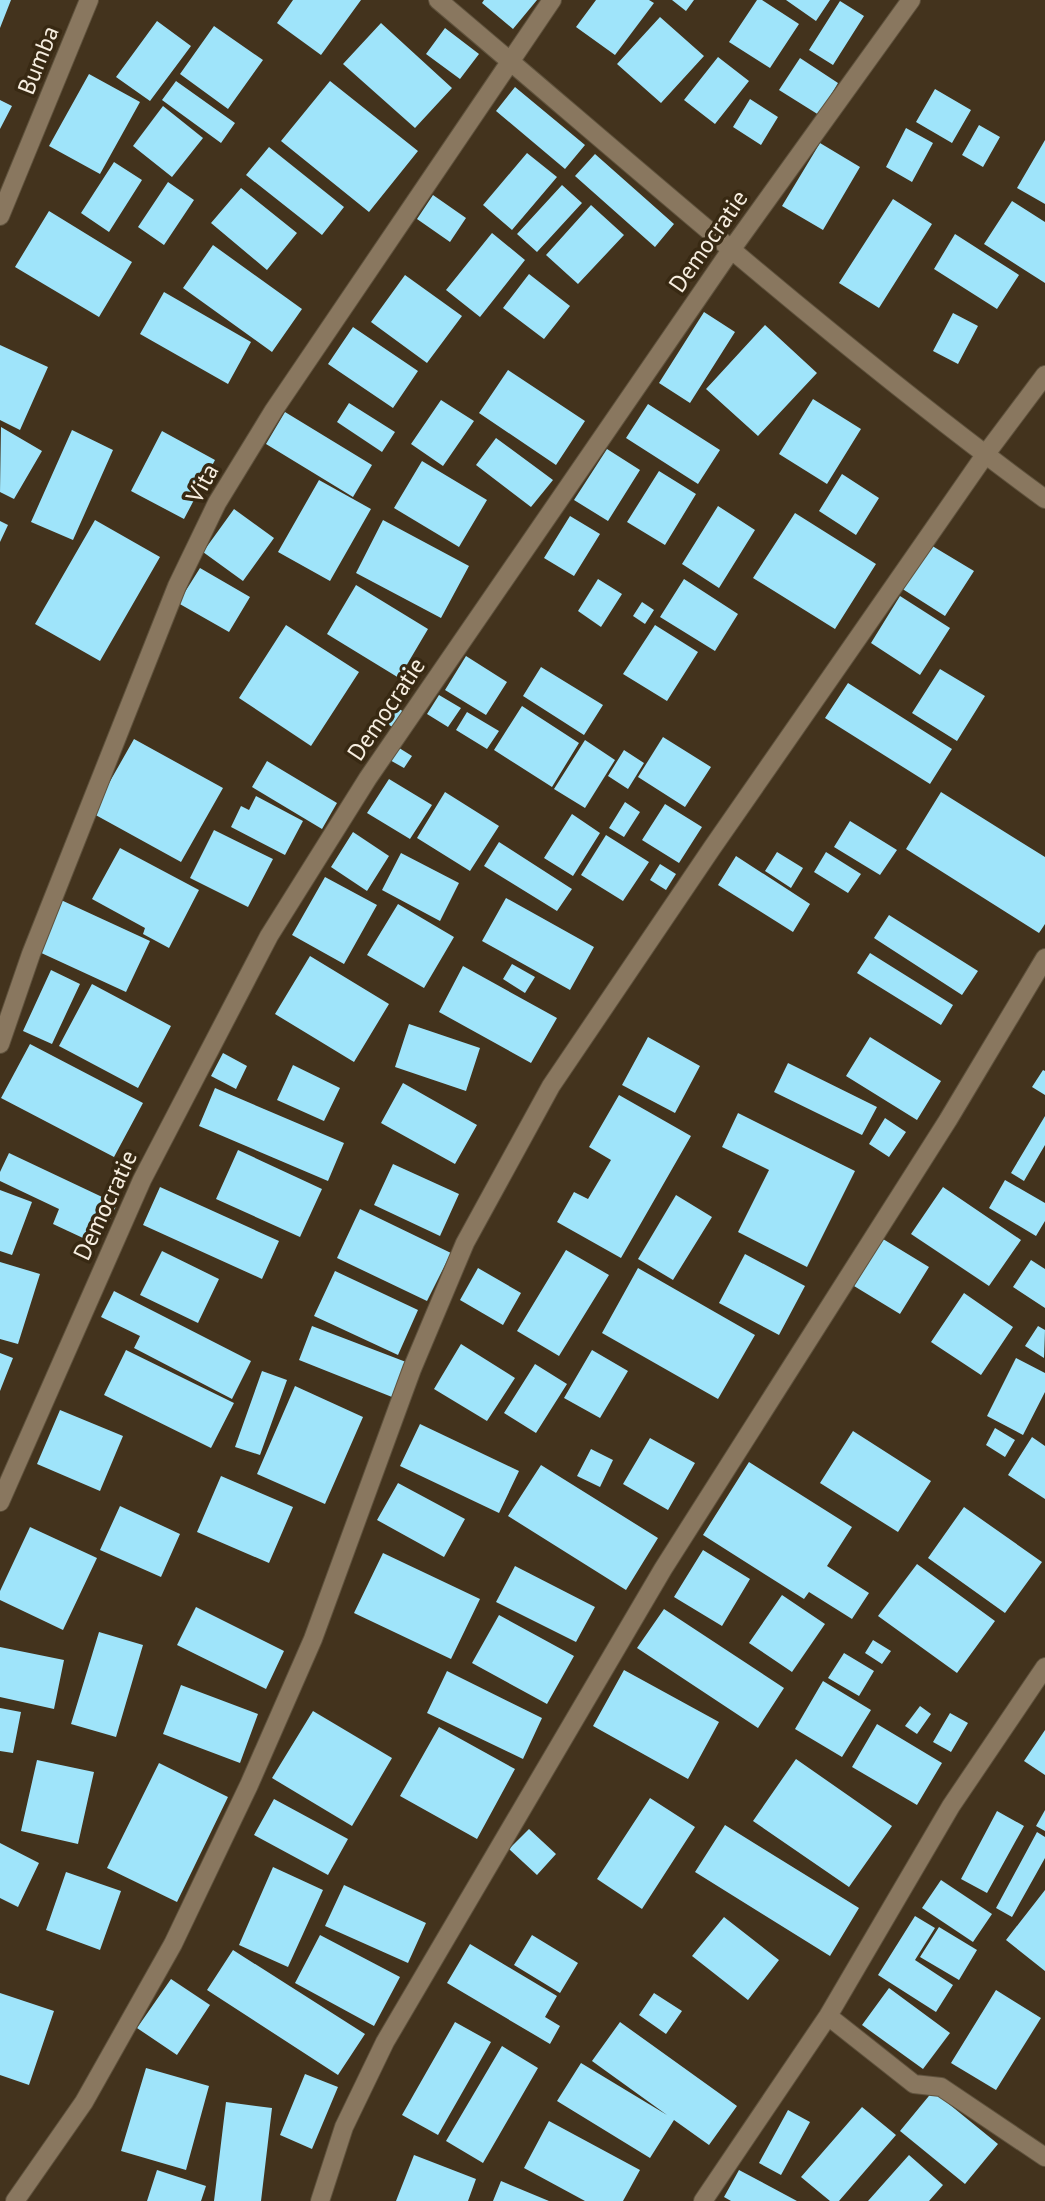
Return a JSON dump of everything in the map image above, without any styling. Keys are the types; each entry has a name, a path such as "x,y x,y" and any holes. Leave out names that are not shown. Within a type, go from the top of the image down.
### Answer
{"street":[{"name":"Bumba","path":"0,216 89,0"},
{"path":"439,0 731,250 985,455 1045,499"},
{"name":"Vita","path":"0,1044 31,954 177,586 217,503 274,410 552,0"},
{"name":"Democratie","path":"0,1502 142,1180 269,936 368,778 731,250 911,0"},
{"path":"15,2201 84,2102 179,1932 249,1785 313,1639 412,1369 465,1243 551,1086 719,837 985,455 1045,375"},
{"path":"320,2201 344,2127 385,2042 663,1569 948,1120 1045,958"},
{"path":"703,2201 828,2016 951,1807 1045,1667"},
{"path":"828,2016 914,2084 941,2087 1045,2157"}],"building":[{"path":"0,0 11,0 0,28"},
{"path":"293,0 361,0 321,55 277,23"},
{"path":"484,0 537,0 513,29 482,3"},
{"path":"596,0 649,0 654,3 615,55 576,27"},
{"path":"672,0 694,0 686,11"},
{"path":"757,0 762,0 799,24 770,68 729,42"},
{"path":"786,0 830,0 816,21"},
{"path":"840,1 864,16 833,65 809,50"},
{"path":"660,17 704,56 661,103 617,64"},
{"path":"157,21 191,46 150,101 116,77"},
{"path":"381,23 452,88 415,128 343,64"},
{"path":"214,26 263,60 228,109 180,74"},
{"path":"445,28 479,54 460,79 426,54"},
{"path":"718,57 749,81 715,124 684,100"},
{"path":"800,58 838,83 819,115 779,90"},
{"path":"89,74 140,102 100,174 49,146"},
{"path":"176,81 235,123 221,143 162,100"},
{"path":"330,81 418,151 369,212 281,141"},
{"path":"515,87 585,145 565,169 496,111"},
{"path":"935,89 971,110 952,143 916,122"},
{"path":"750,99 778,117 761,145 733,127"},
{"path":"0,100 12,106 0,129"},
{"path":"163,106 203,138 172,177 133,146"},
{"path":"979,125 1000,137 983,167 962,155"},
{"path":"906,128 933,143 912,182 886,167"},
{"path":"1045,140 1045,204 1017,188"},
{"path":"820,143 860,167 823,230 782,206"},
{"path":"269,147 344,207 322,235 246,175"},
{"path":"527,153 557,177 512,230 483,205"},
{"path":"595,154 674,224 655,247 575,176"},
{"path":"114,162 142,180 109,232 81,213"},
{"path":"168,182 194,200 164,245 138,227"},
{"path":"562,185 582,203 537,252 517,234"},
{"path":"241,188 297,233 267,270 211,223"},
{"path":"433,195 466,218 450,242 417,219"},
{"path":"893,199 932,224 879,308 839,283"},
{"path":"1012,201 1045,222 1045,283 984,244"},
{"path":"591,205 624,235 578,284 546,255"},
{"path":"49,211 132,262 99,317 15,267"},
{"path":"492,233 525,260 480,317 446,290"},
{"path":"955,234 1019,275 997,309 934,269"},
{"path":"213,245 302,309 272,352 183,288"},
{"path":"529,274 570,306 544,339 503,308"},
{"path":"405,275 462,316 427,363 371,322"},
{"path":"164,292 251,342 228,384 140,334"},
{"path":"704,312 735,332 690,403 659,383"},
{"path":"953,313 978,326 958,364 933,351"},
{"path":"765,325 817,373 758,436 706,389"},
{"path":"353,327 418,371 393,408 328,364"},
{"path":"0,345 48,367 20,430 0,420"},
{"path":"508,370 585,421 556,465 479,413"},
{"path":"813,399 861,429 827,484 779,454"},
{"path":"441,400 474,421 443,466 411,444"},
{"path":"349,403 395,432 382,452 337,422"},
{"path":"648,404 720,450 698,484 626,438"},
{"path":"285,412 372,465 353,497 266,444"},
{"path":"1,427 42,451 14,499 0,492"},
{"path":"72,430 113,450 73,540 31,522"},
{"path":"162,431 215,460 184,519 131,491"},
{"path":"496,438 553,480 531,507 476,465"},
{"path":"607,449 640,470 608,521 574,500"},
{"path":"422,461 487,500 459,547 394,508"},
{"path":"659,471 696,494 665,545 627,522"},
{"path":"842,474 879,498 856,535 819,511"},
{"path":"319,480 371,509 330,581 278,552"},
{"path":"718,506 755,530 719,588 682,564"},
{"path":"234,509 274,538 243,581 203,552"},
{"path":"795,513 876,564 835,629 753,578"},
{"path":"570,516 600,534 574,576 544,558"},
{"path":"95,520 160,557 100,661 35,624"},
{"path":"383,520 469,566 441,618 356,573"},
{"path":"0,521 8,525 0,542"},
{"path":"929,544 974,571 945,616 901,588"},
{"path":"200,568 250,597 229,632 178,603"},
{"path":"598,579 622,594 601,627 578,611"},
{"path":"684,579 738,614 715,651 660,617"},
{"path":"356,585 428,629 399,678 327,634"},
{"path":"900,596 950,628 920,675 871,643"},
{"path":"642,602 654,610 645,624 633,616"},
{"path":"286,625 359,672 311,746 239,698"},
{"path":"655,625 698,652 667,701 623,674"},
{"path":"466,656 507,682 486,715 445,690"},
{"path":"541,667 603,705 584,735 523,696"},
{"path":"940,669 985,696 957,741 912,713"},
{"path":"848,683 952,749 930,784 825,718"},
{"path":"439,695 461,708 448,727 427,714"},
{"path":"388,702 404,712 394,728 378,718"},
{"path":"522,706 579,743 552,787 494,750"},
{"path":"467,712 499,731 487,749 456,730"},
{"path":"663,737 711,767 685,807 638,777"},
{"path":"134,739 223,788 181,862 92,813"},
{"path":"585,740 615,760 585,808 554,789"},
{"path":"396,746 412,756 404,768 388,759"},
{"path":"624,750 644,763 628,789 608,776"},
{"path":"267,761 337,803 322,829 252,787"},
{"path":"389,779 432,805 410,839 367,813"},
{"path":"445,792 499,826 470,871 417,838"},
{"path":"941,792 1045,857 1045,924 1039,933 906,849"},
{"path":"256,796 303,821 285,855 231,827 241,806 249,810"},
{"path":"625,802 640,812 624,837 609,828"},
{"path":"665,804 702,827 679,863 642,840"},
{"path":"572,814 600,833 573,876 544,858"},
{"path":"850,821 897,850 880,875 834,847"},
{"path":"214,830 273,859 248,907 190,878"},
{"path":"353,832 389,856 367,891 331,867"},
{"path":"606,835 649,862 623,901 581,875"},
{"path":"499,842 572,889 557,911 484,866"},
{"path":"120,848 199,890 169,948 143,934 145,928 92,899"},
{"path":"777,852 803,868 791,888 765,871"},
{"path":"826,852 861,874 848,893 814,872"},
{"path":"401,853 459,883 440,921 382,890"},
{"path":"736,856 810,904 793,932 718,885"},
{"path":"660,864 676,874 666,890 650,880"},
{"path":"325,877 377,905 344,964 292,935"},
{"path":"506,898 594,947 570,990 482,941"},
{"path":"61,900 150,941 126,992 37,951"},
{"path":"398,904 454,937 424,988 367,955"},
{"path":"889,915 978,971 962,995 874,938"},
{"path":"870,953 953,1005 941,1025 857,973"},
{"path":"310,956 389,1004 354,1062 275,1014"},
{"path":"512,964 535,977 525,993 503,979"},
{"path":"463,966 557,1018 531,1063 439,1012"},
{"path":"51,970 80,984 52,1044 23,1031"},
{"path":"92,984 171,1026 138,1088 59,1046"},
{"path":"409,1024 480,1048 466,1091 395,1067"},
{"path":"648,1037 700,1066 675,1113 622,1085"},
{"path":"870,1037 941,1081 917,1120 846,1076"},
{"path":"30,1044 143,1103 114,1157 1,1098"},
{"path":"223,1053 247,1066 236,1089 211,1076"},
{"path":"788,1063 877,1107 862,1135 774,1092"},
{"path":"293,1065 340,1088 324,1121 277,1100"},
{"path":"1043,1070 1045,1071 1045,1095 1032,1087"},
{"path":"403,1083 477,1125 455,1164 381,1123"},
{"path":"215,1088 344,1143 328,1181 199,1126"},
{"path":"619,1095 691,1136 621,1258 557,1222 574,1192 588,1199 611,1160 589,1147"},
{"path":"738,1113 855,1171 807,1267 738,1232 769,1170 722,1147"},
{"path":"1045,1116 1045,1145 1024,1181 1011,1173"},
{"path":"885,1118 906,1132 889,1157 869,1144"},
{"path":"238,1150 322,1189 300,1237 216,1199"},
{"path":"9,1153 117,1204 98,1245 53,1224 59,1209 0,1181 0,1172"},
{"path":"393,1164 459,1194 440,1236 374,1205"},
{"path":"1005,1180 1045,1203 1045,1221 1036,1236 989,1208"},
{"path":"160,1187 279,1241 262,1279 143,1225"},
{"path":"943,1187 1021,1240 989,1286 911,1234"},
{"path":"0,1190 32,1202 12,1255 0,1251"},
{"path":"676,1195 712,1217 673,1280 638,1259"},
{"path":"360,1209 451,1253 427,1301 337,1258"},
{"path":"883,1239 929,1267 900,1314 854,1286"},
{"path":"566,1250 609,1275 559,1356 517,1331"},
{"path":"162,1251 219,1279 198,1323 140,1295"},
{"path":"745,1254 805,1286 779,1335 719,1303"},
{"path":"1031,1260 1045,1269 1045,1308 1013,1287"},
{"path":"0,1262 40,1274 18,1344 0,1339"},
{"path":"478,1268 521,1293 503,1325 460,1300"},
{"path":"638,1268 755,1335 718,1399 602,1333"},
{"path":"335,1271 418,1310 398,1355 314,1316"},
{"path":"114,1291 251,1361 232,1399 134,1348 140,1336 101,1317"},
{"path":"964,1293 1013,1327 981,1375 931,1342"},
{"path":"312,1326 406,1362 392,1397 299,1360"},
{"path":"1038,1326 1045,1330 1044,1358 1025,1346"},
{"path":"461,1344 515,1378 487,1421 434,1389"},
{"path":"126,1350 234,1403 211,1448 104,1395"},
{"path":"592,1350 628,1371 600,1418 564,1398"},
{"path":"0,1353 13,1358 0,1391"},
{"path":"1016,1358 1045,1373 1045,1392 1023,1435 987,1416"},
{"path":"535,1364 567,1384 536,1433 504,1413"},
{"path":"262,1371 287,1380 260,1455 235,1447"},
{"path":"295,1386 363,1417 325,1504 257,1474"},
{"path":"60,1410 123,1436 100,1491 37,1464"},
{"path":"420,1424 519,1471 499,1513 400,1466"},
{"path":"995,1428 1015,1440 1005,1457 986,1445"},
{"path":"853,1431 931,1481 898,1532 820,1483"},
{"path":"1032,1437 1045,1446 1045,1499 1008,1475"},
{"path":"650,1438 695,1463 668,1510 623,1484"},
{"path":"591,1449 613,1460 600,1487 577,1476"},
{"path":"749,1462 852,1527 827,1566 869,1593 852,1619 809,1592 804,1599 703,1535"},
{"path":"541,1465 658,1538 626,1590 508,1516"},
{"path":"221,1476 293,1507 269,1563 197,1532"},
{"path":"398,1483 465,1519 444,1557 377,1520"},
{"path":"120,1506 180,1534 161,1577 100,1550"},
{"path":"964,1507 1042,1562 1005,1613 928,1558"},
{"path":"30,1527 97,1558 63,1630 0,1600 0,1591"},
{"path":"703,1550 750,1579 722,1626 674,1597"},
{"path":"383,1553 480,1599 451,1659 354,1613"},
{"path":"917,1564 995,1621 957,1673 878,1616"},
{"path":"515,1566 595,1607 576,1642 496,1602"},
{"path":"782,1595 825,1624 792,1672 749,1643"},
{"path":"196,1607 284,1651 266,1689 177,1645"},
{"path":"664,1609 784,1688 758,1728 637,1648"},
{"path":"499,1615 574,1656 547,1704 472,1663"},
{"path":"99,1632 143,1645 116,1737 71,1724"},
{"path":"873,1640 891,1651 882,1664 865,1653"},
{"path":"0,1647 64,1660 54,1709 0,1697"},
{"path":"844,1653 874,1671 859,1696 828,1678"},
{"path":"624,1670 719,1722 688,1779 593,1726"},
{"path":"447,1671 542,1718 523,1759 427,1713"},
{"path":"823,1681 871,1710 842,1757 795,1729"},
{"path":"181,1685 258,1714 240,1763 163,1734"},
{"path":"920,1706 931,1714 917,1734 905,1726"},
{"path":"0,1708 21,1712 13,1753 0,1751"},
{"path":"313,1711 392,1758 352,1826 272,1778"},
{"path":"950,1713 968,1723 951,1752 933,1742"},
{"path":"877,1724 942,1763 917,1805 852,1767"},
{"path":"439,1727 515,1769 477,1839 400,1796"},
{"path":"1045,1730 1045,1775 1024,1761"},
{"path":"796,1759 892,1826 849,1887 753,1821"},
{"path":"37,1760 94,1772 78,1844 21,1831"},
{"path":"159,1763 228,1797 177,1902 107,1868"},
{"path":"650,1798 695,1827 642,1909 597,1879"},
{"path":"274,1799 348,1839 328,1875 254,1835"},
{"path":"1045,1810 1045,1831 1036,1826"},
{"path":"997,1811 1024,1826 987,1893 961,1879"},
{"path":"725,1825 859,1908 830,1956 695,1872"},
{"path":"529,1829 556,1854 537,1875 509,1849"},
{"path":"1037,1832 1045,1837 1045,1858 1012,1917 996,1908"},
{"path":"0,1843 39,1863 18,1907 0,1898"},
{"path":"273,1867 323,1890 288,1967 239,1945"},
{"path":"66,1872 121,1891 100,1950 46,1930"},
{"path":"941,1880 992,1914 973,1942 922,1908"},
{"path":"344,1885 426,1923 408,1963 325,1926"},
{"path":"1045,1890 1045,1971 1006,1940"},
{"path":"915,1916 935,1928 915,1960 953,1985 936,2012 878,1975"},
{"path":"724,1917 779,1960 748,2000 692,1956"},
{"path":"939,1927 977,1950 959,1980 920,1957"},
{"path":"320,1935 400,1977 374,2026 295,1983"},
{"path":"532,1935 578,1963 560,1993 514,1965"},
{"path":"470,1944 557,1996 545,2017 560,2026 550,2044 447,1983"},
{"path":"233,1950 365,2034 338,2075 207,1990"},
{"path":"171,1979 210,2005 177,2055 137,2028"},
{"path":"889,1988 950,2033 923,2069 862,2025"},
{"path":"996,1990 1041,2018 996,2090 951,2063"},
{"path":"0,1993 54,2011 29,2085 0,2075"},
{"path":"654,1993 682,2011 666,2034 639,2015"},
{"path":"455,2022 491,2042 438,2135 402,2115"},
{"path":"620,2022 737,2106 709,2145 674,2120 650,2158 557,2101 581,2063 667,2115 592,2061"},
{"path":"502,2046 538,2068 483,2163 446,2141"},
{"path":"146,2068 209,2086 186,2170 121,2151"},
{"path":"305,2074 338,2087 312,2149 280,2135"},
{"path":"933,2091 998,2144 965,2184 900,2131"},
{"path":"226,2102 272,2108 261,2201 214,2201"},
{"path":"862,2107 896,2135 839,2201 830,2201 801,2177"},
{"path":"788,2110 810,2122 781,2175 759,2163"},
{"path":"549,2121 640,2170 623,2201 585,2201 524,2168"},
{"path":"414,2155 476,2179 468,2201 396,2201"},
{"path":"909,2155 943,2185 929,2201 868,2201"},
{"path":"157,2170 206,2186 201,2201 147,2201"},
{"path":"739,2170 797,2201 731,2201 724,2197"},
{"path":"501,2181 549,2201 493,2201"}]}
